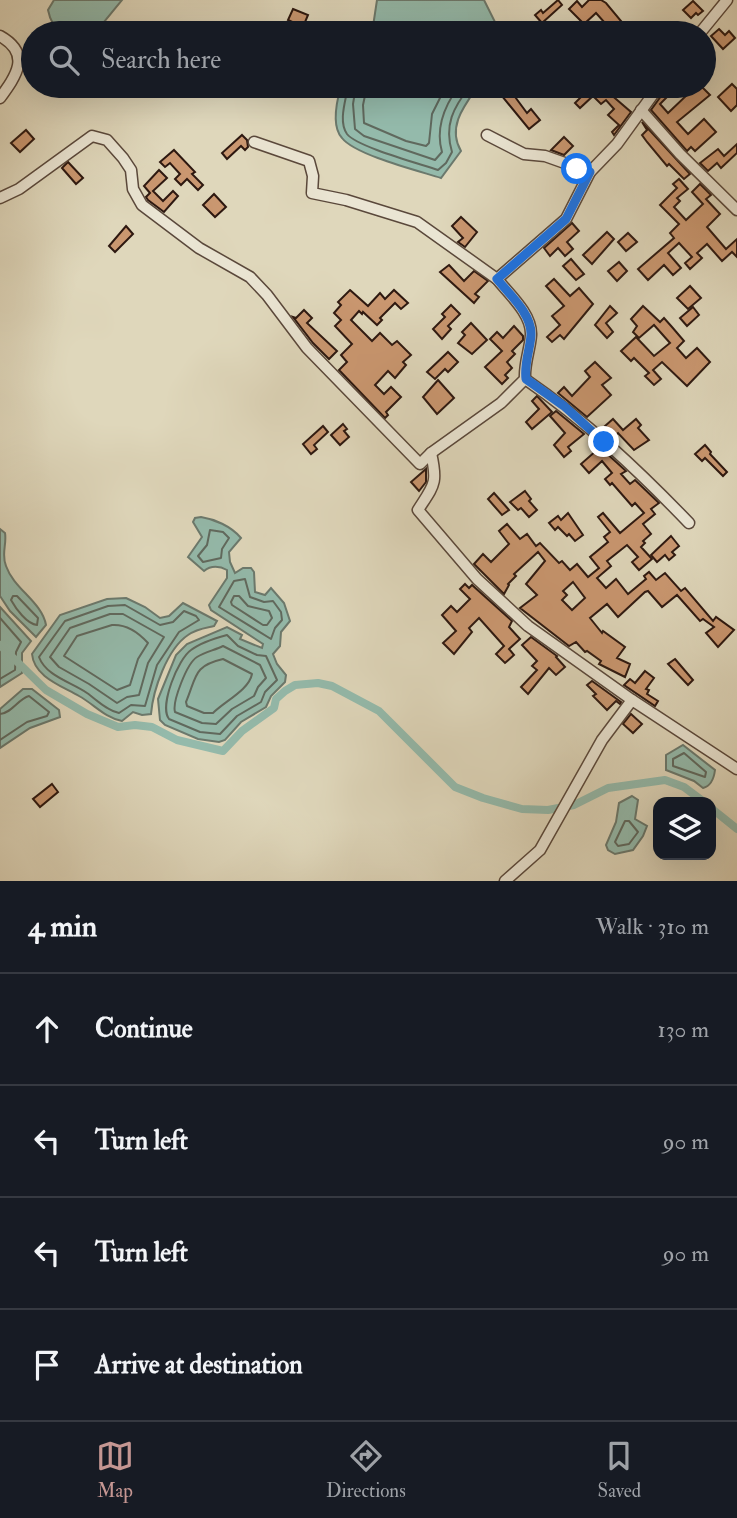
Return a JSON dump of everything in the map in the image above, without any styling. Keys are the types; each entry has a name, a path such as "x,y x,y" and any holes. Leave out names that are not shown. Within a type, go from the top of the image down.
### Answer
{"street":[{"path":"710,21 727,0"},
{"path":"0,36 15,49 19,68 0,98"},
{"path":"497,279 566,219 590,172 617,144 650,98"},
{"path":"641,110 680,154 737,210"},
{"path":"486,135 524,154 545,156 590,172"},
{"path":"0,198 19,189 92,136 107,140 131,170 134,189 142,205 199,248 250,277 307,348 420,464 430,453 501,403 526,379"},
{"path":"254,142 309,161 313,176 312,193 346,200 417,222 497,279 529,319 531,332 524,368 526,379 564,406 627,460 689,523"},
{"path":"430,453 436,475 434,484 418,510 477,579 528,626 632,700 737,769"},
{"path":"505,881 540,850 603,740 632,700"}],"water":[{"path":"54,0 122,0 105,21 52,21 48,10"},
{"path":"377,0 484,0 494,21 374,21"},
{"path":"338,98 470,98 457,125 457,142 461,151 441,178 373,156 349,144 342,138 337,127"},
{"path":"201,517 222,524 241,538 229,552 235,573 243,568 251,568 254,572 255,592 265,595 271,588 284,603 290,621 281,632 280,646 273,654 286,675 285,682 271,696 266,707 241,722 225,740 219,742 198,739 165,725 160,720 158,699 176,655 187,644 227,627 242,635 240,639 262,648 263,644 211,610 209,605 227,578 227,570 216,567 204,571 188,557 202,537 193,522 195,518"},
{"path":"0,529 5,533 6,566 15,582 39,609 46,625 36,637 10,611 0,596"},
{"path":"126,598 160,618 169,616 183,603 217,621 214,626 197,630 180,641 158,682 151,714 133,712 122,721 105,714 43,675 32,654 60,615 107,599"},
{"path":"0,607 31,641 22,653 22,673 0,687"},
{"path":"23,689 32,689 59,710 60,717 30,728 0,748 0,709"},
{"path":"683,745 715,770 712,781 706,787 666,770 666,755"},
{"path":"632,796 638,800 635,819 647,826 633,850 615,854 608,850 606,845 616,822 619,803"}],"building":[{"path":"558,0 562,5 544,21 540,21 535,15 541,10 543,13"},
{"path":"589,0 601,0 621,21 603,21 596,13 587,21 581,21 569,9 577,1 582,7"},
{"path":"693,1 703,11 691,18 683,10"},
{"path":"293,9 308,15 306,21 288,20"},
{"path":"719,29 725,35 729,31 735,38 723,49 716,41 716,32"},
{"path":"732,84 737,89 737,105 731,111 718,97"},
{"path":"504,98 516,98 527,113 531,109 540,120 529,129"},
{"path":"580,98 591,98 580,108 575,103"},
{"path":"595,98 615,98 631,112 614,135 612,132 619,125 608,115 614,109 606,100 601,104"},
{"path":"660,98 666,98 660,104 668,113 684,98 706,98 677,122 688,134 704,119 716,132 695,151 691,147 687,151 651,110"},
{"path":"642,122 690,174 684,179 669,164 667,166 647,142 642,135 647,130"},
{"path":"26,130 34,139 20,152 11,143"},
{"path":"242,135 247,140 248,147 245,150 241,146 227,159 222,153"},
{"path":"564,137 573,146 564,155 551,150"},
{"path":"737,144 737,153 721,168 717,163 708,171 700,163 718,149 724,156"},
{"path":"174,150 195,172 192,174 203,185 198,190 187,179 181,185 175,179 180,174 170,163 165,167 160,162"},
{"path":"68,162 83,178 76,184 62,168"},
{"path":"159,170 167,178 153,191 163,201 173,191 178,196 164,212 148,200 146,197 150,193 144,186"},
{"path":"679,179 688,189 677,198 680,201 674,207 686,220 703,204 692,192 700,184 711,195 706,199 720,214 707,227 726,249 737,239 737,257 732,252 722,261 707,244 697,253 702,258 690,269 685,263 692,257 679,243 668,253 681,268 673,275 664,265 648,280 638,269 674,238 670,233 679,224 660,205 677,188 673,184"},
{"path":"214,194 226,207 215,217 203,205"},
{"path":"461,217 477,232 465,247 458,242 463,238 452,226"},
{"path":"572,223 579,231 567,242 573,249 565,256 558,248 550,256 544,248"},
{"path":"126,226 133,234 115,252 109,246"},
{"path":"607,232 614,239 592,264 583,255"},
{"path":"628,233 637,242 626,251 618,242"},
{"path":"571,259 584,274 576,280 563,266"},
{"path":"619,262 627,271 617,281 608,271"},
{"path":"449,265 464,281 474,271 488,281 475,294 479,297 474,303 440,272"},
{"path":"554,279 570,296 579,288 593,304 564,339 560,335 552,342 547,337 560,325 552,316 564,306 546,286"},
{"path":"690,286 701,298 688,309 677,298"},
{"path":"350,290 368,306 380,293 385,299 394,290 408,303 401,309 395,303 380,318 382,320 377,325 359,311 351,320 372,341 380,333 392,345 397,341 411,355 403,362 406,365 395,378 388,371 375,385 384,394 391,387 401,397 386,412 388,415 385,418 339,370 347,362 341,355 352,344 335,326 341,320 334,313 341,305 338,302"},
{"path":"451,305 460,314 448,326 451,329 442,339 433,329 445,317 442,314"},
{"path":"610,306 617,313 606,323 613,332 607,338 595,325"},
{"path":"643,306 660,322 664,318 684,341 677,348 686,358 697,348 710,362 687,386 662,362 653,370 661,379 654,385 645,376 649,373 634,358 631,361 621,351 636,337 654,356 670,343 654,325 639,338 633,332 637,326 631,319"},
{"path":"693,307 699,315 687,326 680,318"},
{"path":"304,310 312,318 307,323 337,351 329,359 293,317 296,318"},
{"path":"471,323 487,340 472,354 458,343 465,335 462,332"},
{"path":"514,326 523,336 523,340 512,351 515,354 507,362 512,368 505,375 508,378 502,384 485,367 502,351 490,339 497,332 503,338"},
{"path":"448,352 458,362 435,379 427,372"},
{"path":"595,362 611,378 602,385 611,395 587,417 558,393 564,387 572,396 590,377 585,371"},
{"path":"438,380 454,398 437,414 423,397"},
{"path":"537,396 552,412 532,429 526,422 539,409 532,401"},
{"path":"556,411 584,434 568,447 571,451 564,457 554,445 565,433 550,416"},
{"path":"613,419 623,430 636,419 641,425 638,428 649,440 634,450 618,433 612,438 607,434 610,431 605,426"},
{"path":"343,424 349,437 340,445 331,435"},
{"path":"323,426 328,432 314,445 317,449 311,454 303,444"},
{"path":"592,440 626,471 621,474 630,484 635,480 659,503 651,509 655,514 643,524 651,534 641,547 652,559 639,570 632,562 638,557 627,545 607,561 611,566 597,578 606,588 616,579 628,594 646,579 644,576 649,572 656,580 665,573 681,591 685,588 713,621 716,617 734,630 718,647 706,633 714,627 703,619 700,621 677,595 662,607 648,591 645,592 618,617 607,604 590,618 602,633 603,631 625,647 617,658 630,664 625,677 599,664 601,661 585,652 576,642 569,646 520,608 537,595 526,584 545,561 538,552 514,574 516,576 508,584 504,594 474,564 483,554 491,562 509,544 499,531 507,524 520,539 527,534 536,546 540,543 559,563 562,561 570,570 577,564 588,577 599,568 590,557 608,542 604,537 610,532 598,517 603,513 620,533 644,513 635,503 632,506 612,483 610,485 605,479 612,473 602,461 589,473 581,464 597,450 590,442","holes":["573,582 585,598 572,610 562,600 567,595 563,591"]},
{"path":"705,445 727,472 723,476 705,458 702,461 695,454"},
{"path":"426,469 426,482 419,491 411,482"},
{"path":"525,491 537,510 529,517 521,508 518,510 510,502"},
{"path":"494,493 509,510 502,515 488,499"},
{"path":"568,513 583,535 575,541 558,527 555,530 549,523 558,516 561,520"},
{"path":"671,536 679,546 672,552 675,555 669,560 665,555 657,562 651,555"},
{"path":"465,584 469,588 472,585 512,621 509,627 520,639 509,649 514,655 505,663 496,654 504,646 479,618 469,628 472,632 454,654 443,643 456,631 442,615 451,606 457,612 470,599 460,589"},
{"path":"531,637 557,656 565,667 556,675 549,668 528,694 521,687 537,670 532,666 537,661 522,645"},
{"path":"675,659 693,680 688,685 668,664"},
{"path":"645,671 654,678 646,689 649,690 647,694 658,701 655,706 624,685 630,679 635,683"},
{"path":"592,681 621,702 620,704 616,701 607,710 593,696 596,694 587,685"},
{"path":"631,714 642,724 633,733 623,724"},
{"path":"52,784 58,792 40,807 33,799"}],"waterway":[{"path":"0,645 46,690 87,714 118,727 152,727 177,740 223,751 242,731 274,708 276,699 285,691 295,685 318,683 332,686 379,711 455,787 483,798 522,809 548,810 574,805 608,788 665,780 684,787 697,797"},
{"path":"716,812 737,829"}],"route":[{"path":"577,169 590,172 566,219 497,279 529,319 531,332 524,368 526,379 564,406 604,442"}]}
